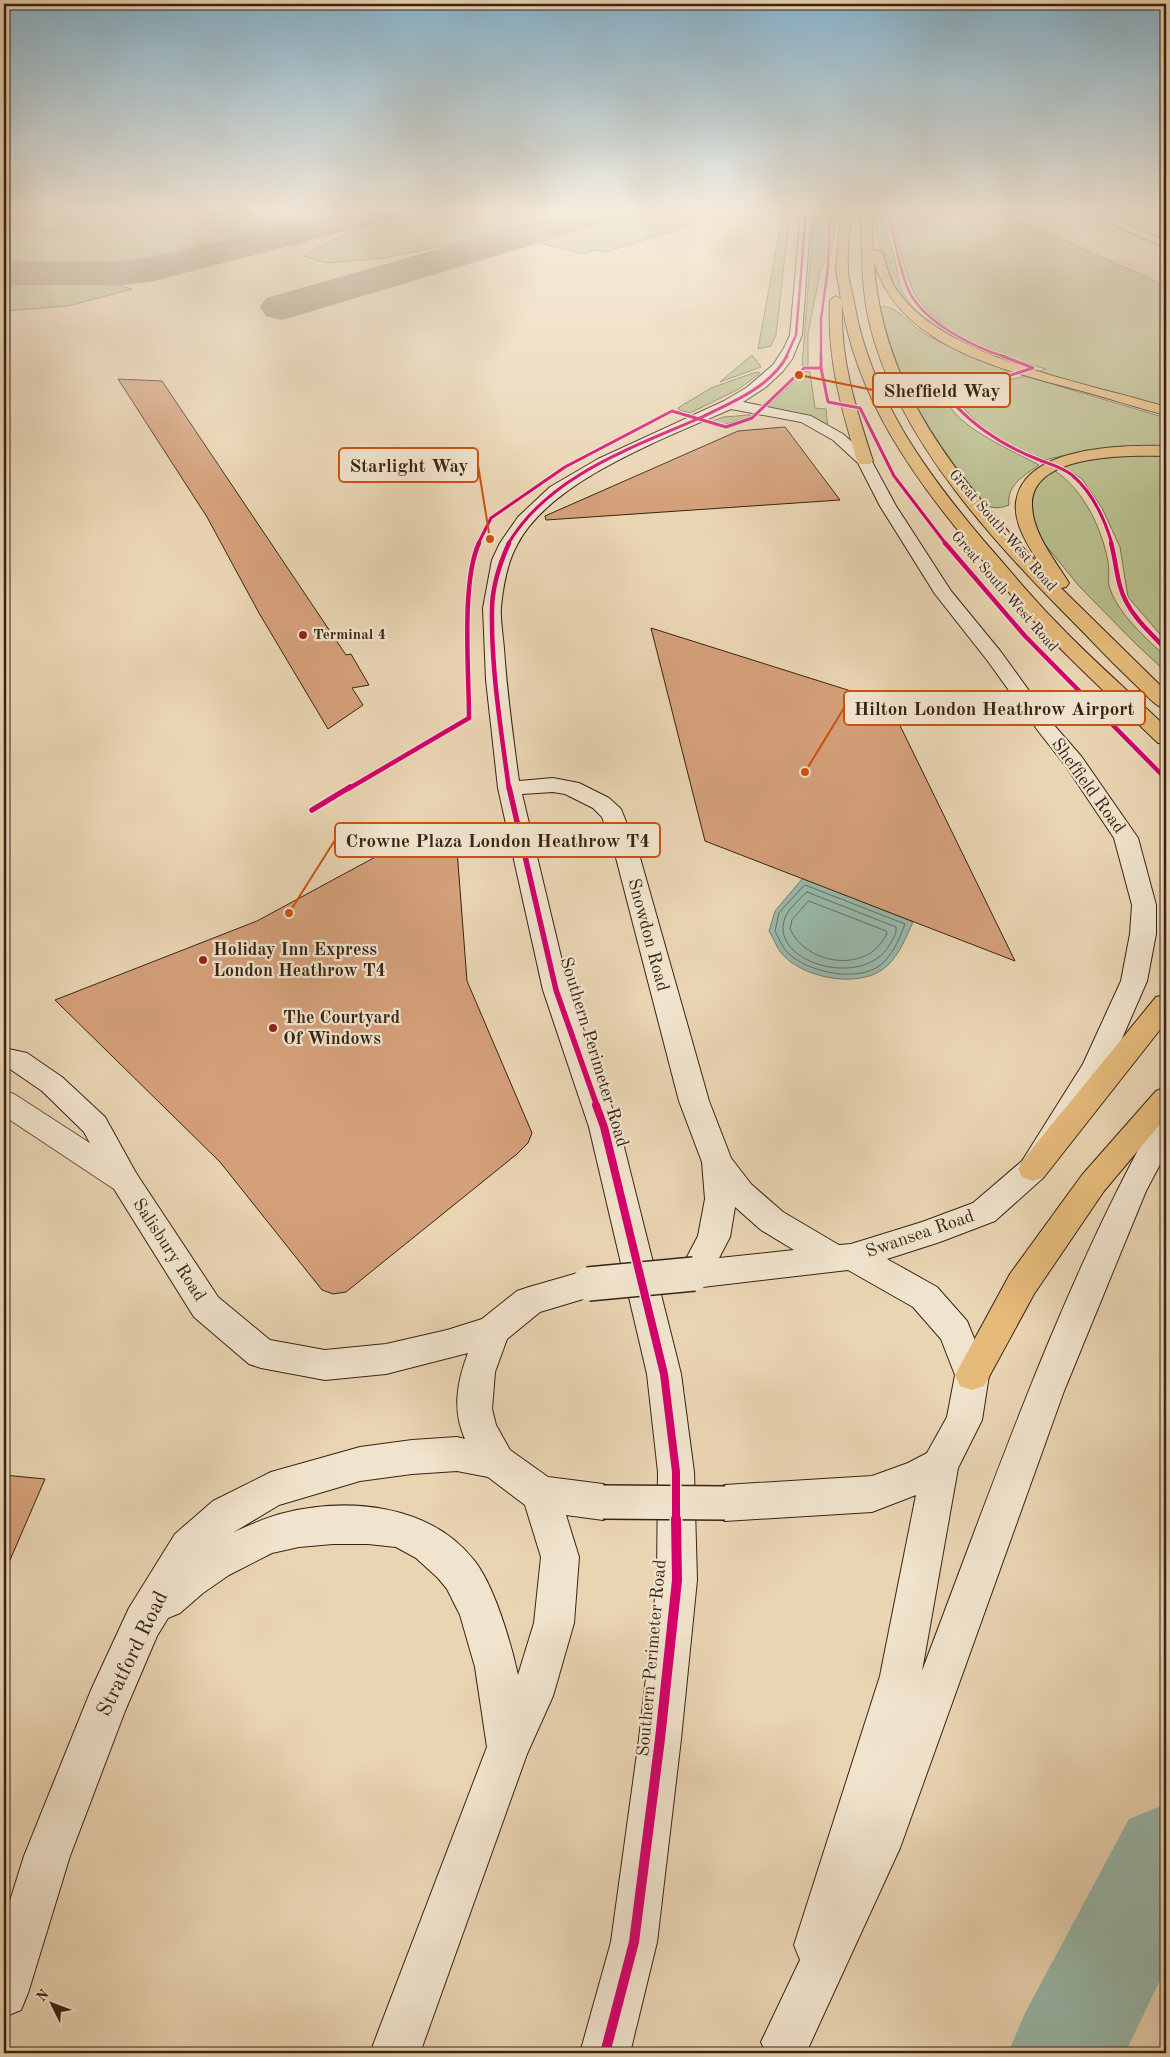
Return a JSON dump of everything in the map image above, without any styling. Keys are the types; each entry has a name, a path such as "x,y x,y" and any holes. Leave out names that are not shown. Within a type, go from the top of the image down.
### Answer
{"highway":[{"path":"835,308 836,352 846,404 865,461"},
{"name":"Great South West Road","path":"849,308 859,352 872,386 891,424 917,466 952,514 1050,627 1166,738"},
{"name":"Great South-West Road","path":"872,308 884,352 898,386 918,423 946,465 982,512 1083,623 1166,702"},
{"path":"906,308 941,336 1005,364 1166,411"},
{"path":"1083,623 1033,534 1026,517 1024,502 1027,489 1036,476 1053,466 1091,454 1130,450 1166,451"},
{"path":"1032,1169 1166,1004"},
{"path":"972,1375 1027,1276 1093,1182 1166,1098"}],"street":[{"name":"Southern Perimeter Road","path":"605,2053 634,1942 677,1580 676,1472 664,1374 604,1127 556,990 509,788 496,680 492,608 501,560 509,543 534,511 556,490 577,477 628,450 729,404 768,380 779,370 790,352 796,335 798,308"},
{"path":"729,404 806,419 838,437 865,461"},
{"name":"Sheffield Road","path":"865,461 888,506 944,594 994,656 1046,728 1073,761 1126,838 1144,905 1143,934 1134,981 1096,1066 1032,1169"},
{"name":"Snowdon Road","path":"509,788 553,785 571,788 601,803 613,814 626,854 694,1101 718,1162 740,1193 772,1221 842,1258 875,1268 925,1297 955,1331 972,1375"},
{"path":"4,1058 17,1060 52,1084 95,1125 125,1181"},
{"name":"Salisbury Road","path":"4,1102 125,1181 206,1307 261,1353 325,1364 386,1359 447,1345 493,1330"},
{"path":"784,2048 878,1848 1046,1391 1131,1191 1166,1125"},
{"name":"Snowdon Road","path":"694,1274 714,1238 722,1199 718,1162"},
{"name":"Swansea Road","path":"493,1330 529,1301 588,1284 842,1258 929,1233 984,1212 1032,1169"},
{"path":"493,1330 478,1372 474,1409 479,1429 497,1462 541,1494 603,1502 725,1502 872,1494 920,1476 940,1465"},
{"path":"784,2048 901,1676 940,1465 964,1420 972,1375"},
{"name":"Stratford Road","path":"4,1993 47,1856 106,1705 143,1622 189,1547 226,1514 271,1490 360,1464 412,1457 456,1454 497,1462"},
{"path":"395,2053 508,1747 532,1696 554,1623 560,1557 541,1494"},
{"path":"143,1622 177,1587 212,1563 273,1534 315,1527 362,1525 397,1529 429,1544 459,1572 480,1611 500,1688 508,1747"},
{"path":"4,1947 47,1856"},
{"name":"Southern Perimeter Road","path":"590,2053 634,1942"}],"green space":[{"path":"4,308 42,308 4,311"},
{"path":"765,308 779,308 776,335 771,346 758,349"},
{"path":"807,308 813,308 808,333 808,366 802,366"},
{"path":"880,308 890,308 920,331 936,340 1013,373 969,387 961,391 948,403 963,421 975,430 1039,465 1013,486 1010,492 1009,505 993,507 985,505 978,500 938,444 913,405 893,363 886,342"},
{"path":"910,308 913,308 926,320 959,341 1029,368 1014,365 966,345 930,325"},
{"path":"926,308 1166,308 1166,409 1037,372 1046,369 1010,358 974,343 957,334"},
{"path":"752,355 761,367 720,382"},
{"path":"805,371 810,372 815,408 826,409 828,428 767,407"},
{"path":"756,372 760,373 739,389 690,413 678,408 711,388"},
{"path":"1025,376 1166,418 1166,447 1105,449 1045,460 1023,452 1000,439 978,423 962,406 966,399 980,389"},
{"path":"753,416 720,426 706,423 724,417"},
{"path":"1137,454 1166,456 1166,641 1128,597 1120,547 1102,508 1082,479 1064,467 1091,460"},
{"path":"1055,471 1075,489 1090,511 1105,549 1109,565 1109,586 1114,599 1134,626 1166,657 1166,672 1079,586 1039,537 1031,521 1032,491 1042,478"}],"water":[{"path":"803,878 913,922 899,950 888,965 877,973 864,977 850,979 834,978 805,970 783,955 769,931 775,911"}],"building":[{"name":"Terminal 4","path":"118,379 162,381 346,655 351,654 369,685 352,688 363,705 328,729 259,613 207,517"},
{"path":"785,427 840,500 546,520 545,516 738,431"},
{"path":"651,628 889,703 1015,961 705,841"},
{"path":"449,827 456,837 467,981 532,1133 528,1143 517,1154 346,1292 333,1294 322,1290 220,1162 55,1000 257,921 429,828"},
{"path":"4,1475 45,1479 4,1574"}],"waterway":[{"path":"1065,2053 1166,1856"}],"cycle path":[{"path":"605,2053 634,1942 660,1739 677,1580 676,1472 664,1374 604,1127 556,990 509,788 496,680 492,608 501,560 509,543 524,521 556,490 603,462 729,404 761,384 778,368 791,348 796,335 798,308"},
{"path":"823,308 821,368 828,402 860,408 880,452 901,487 972,576 1052,665 1166,779"},
{"path":"921,308 957,336 1033,368 979,385 958,398 957,407 974,423 994,437 1015,449 1067,472 1082,486 1093,501 1106,527 1112,545 1118,581 1130,609 1141,624 1166,649"},
{"path":"312,810 469,718 468,608 473,556 491,518 565,467 672,411 726,427 752,418 804,368 821,368"}],"place":[{"name":"Sheffield Way","path":"799,375"},
{"name":"Starlight Way","path":"490,539"},
{"name":"Terminal 4","path":"303,635"},
{"name":"Hilton London Heathrow Airport","path":"805,772"},
{"name":"Crowne Plaza London Heathrow T4","path":"289,913"},
{"name":"Holiday Inn Express London Heathrow T4","path":"203,960"},
{"name":"The Courtyard Of Windows","path":"273,1028"}]}
